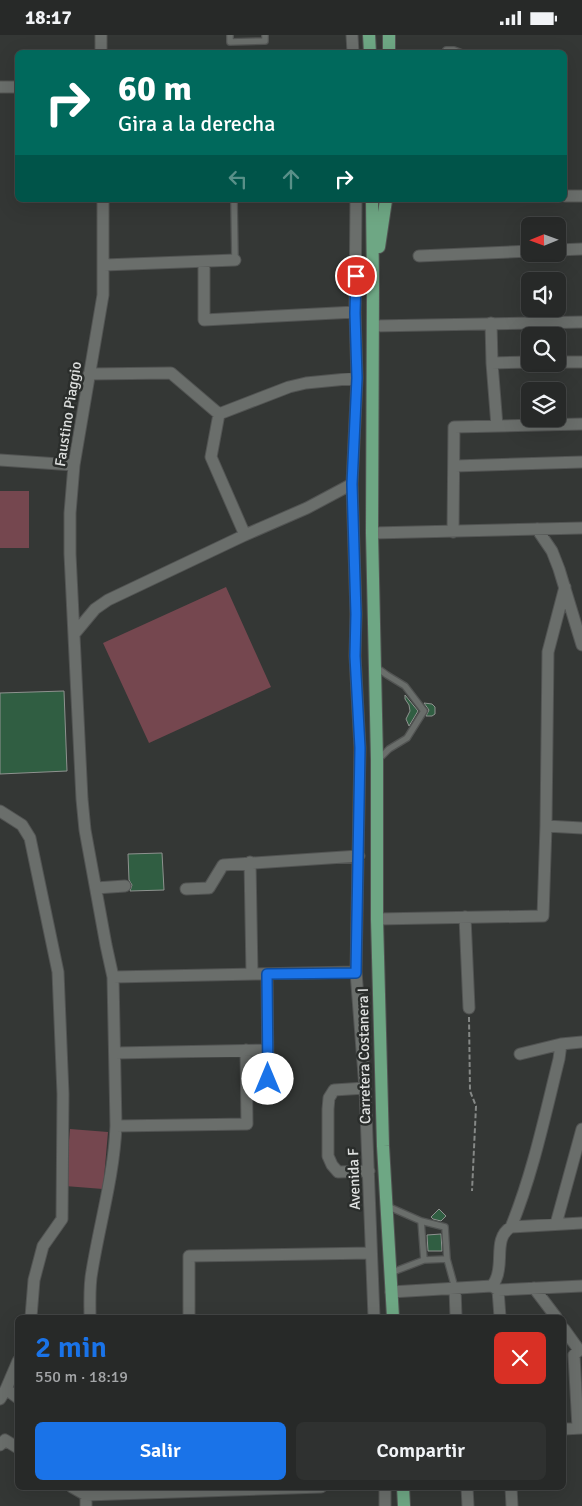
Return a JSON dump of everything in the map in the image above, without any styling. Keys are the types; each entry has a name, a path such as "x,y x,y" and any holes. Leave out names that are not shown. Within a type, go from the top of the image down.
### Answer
{"main road":[{"path":"369,35 370,50"},
{"path":"389,35 389,50"},
{"name":"Carretera Costanera I","path":"372,202 374,284 372,533 378,760 377,919 381,1091 393,1315"},
{"name":"Carretera Costanera I","path":"374,284 386,202"},
{"path":"403,1490 404,1506"}],"street":[{"path":"101,35 102,50"},
{"path":"352,35 352,50"},
{"path":"0,87 15,87"},
{"path":"567,196 582,196"},
{"name":"Faustino Piaggio","path":"90,1315 92,1273 115,1150 115,1053 113,977 85,830 82,799 70,522 74,465 102,308 104,265 103,202"},
{"name":"Avenida F","path":"356,202 355,313 357,378 352,484 356,614 355,656 360,748 356,973 365,1088 374,1315"},
{"path":"566,250 582,249"},
{"path":"419,256 521,251"},
{"path":"204,261 204,320 355,313"},
{"path":"104,265 234,261"},
{"path":"373,326 582,322"},
{"path":"490,323 497,426"},
{"path":"492,363 521,362"},
{"path":"566,362 582,362"},
{"path":"89,374 171,373 219,414"},
{"path":"219,414 289,387 306,383 357,378"},
{"path":"219,414 211,457 245,535"},
{"path":"454,532 454,427 582,425"},
{"path":"0,460 74,465"},
{"path":"455,465 582,462"},
{"path":"75,633 89,616 108,600 245,535 307,508 352,484"},
{"path":"372,533 582,528"},
{"path":"537,529 552,551 578,619 582,645"},
{"path":"377,919 543,916 548,652 565,587"},
{"path":"0,811 22,825 30,838 58,972 63,1094 62,1219 43,1246 34,1280 31,1315"},
{"path":"546,826 582,828"},
{"path":"186,889 209,888 223,865 359,856"},
{"path":"250,862 252,974"},
{"path":"96,888 125,886"},
{"path":"465,917 469,1008"},
{"path":"113,977 356,973"},
{"path":"267,974 268,1079"},
{"path":"520,1054 561,1044 582,1042"},
{"path":"511,1227 517,1213 536,1147 559,1059 561,1044"},
{"path":"116,1125 246,1125 246,1050"},
{"path":"115,1053 267,1050"},
{"path":"365,1088 334,1090 329,1098 328,1155 332,1165 338,1172 369,1171"},
{"path":"556,1224 578,1159 582,1129"},
{"path":"500,1315 495,1288 502,1236 505,1230 511,1227 582,1223"},
{"path":"189,1315 189,1256 371,1253"},
{"path":"391,1292 454,1288 582,1286"},
{"path":"454,1288 456,1315"},
{"path":"534,1288 554,1315"},
{"path":"566,1332 580,1350 574,1355 580,1428 566,1429"},
{"path":"3,1394 15,1368"},
{"path":"0,1445 5,1439 15,1446"},
{"path":"86,1496 243,1490"},
{"path":"385,1490 385,1506"},
{"path":"467,1490 468,1506"},
{"path":"511,1490 512,1506"}],"lane":[{"path":"230,35 230,42 265,41 265,35"},
{"path":"234,202 234,261"},
{"path":"376,666 386,675 405,686 424,711 408,738 389,749 378,760"},
{"path":"386,1206 421,1221 445,1227 447,1259 454,1288"},
{"path":"421,1221 424,1260"},
{"path":"390,1273 424,1260 447,1259"}],"path":[{"path":"469,1008 470,1091 476,1106 472,1191"}],"shaded area":[{"path":"0,491 29,491 29,548 0,548"},
{"path":"226,587 271,687 149,743 103,643"},
{"path":"70,1129 108,1132 103,1189 65,1186"}],"building":[{"path":"64,691 67,771 0,774 0,693"},
{"path":"405,695 418,711 409,726 406,719 410,711"},
{"path":"424,703 432,704 435,707 435,714 426,716 429,710"},
{"path":"162,853 164,890 130,891 132,885 129,880 128,854"},
{"path":"439,1209 446,1216 441,1221 431,1217"},
{"path":"441,1234 442,1251 428,1251 427,1235"}],"route":[{"path":"268,1079 267,974 356,973 360,748 355,656 356,614 352,484 357,378 356,276"}]}
